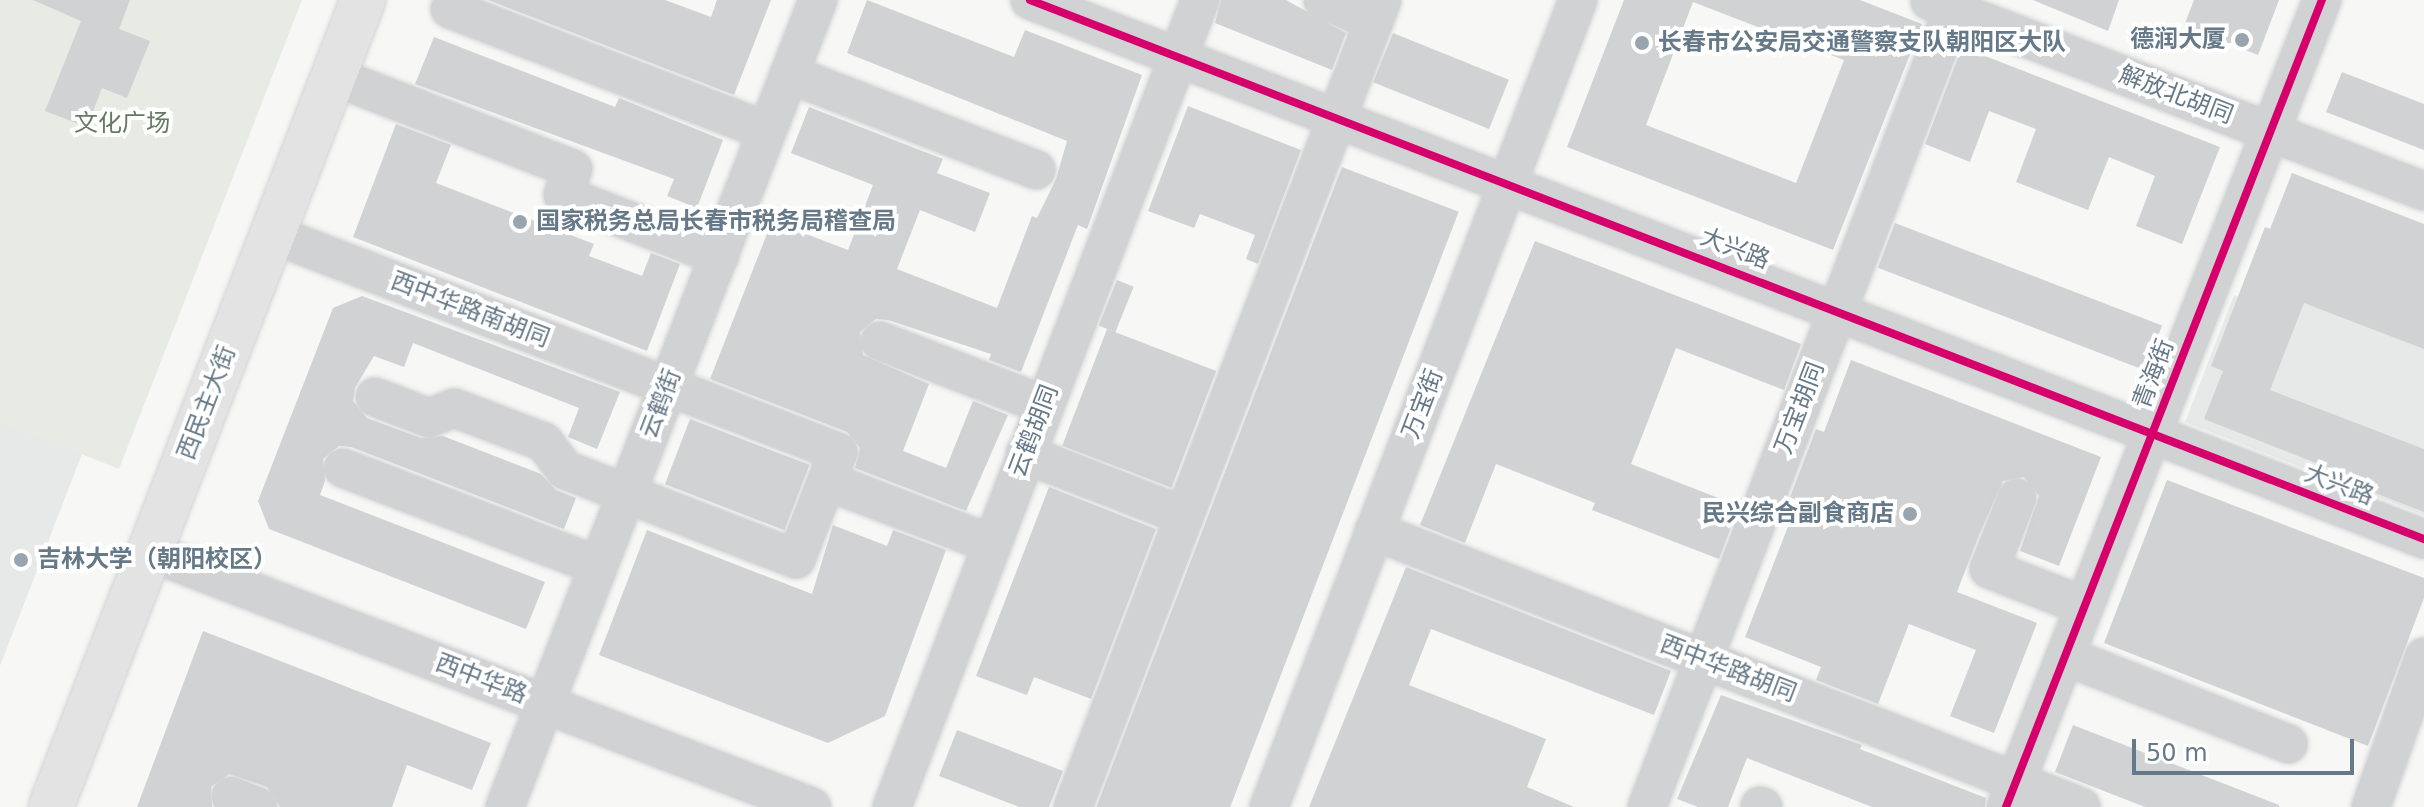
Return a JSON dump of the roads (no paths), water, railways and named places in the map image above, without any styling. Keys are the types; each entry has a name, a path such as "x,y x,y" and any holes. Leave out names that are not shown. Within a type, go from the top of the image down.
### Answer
{"main road":[{"name":"西民主大街","path":"51,807 363,0"}],"street":[{"name":"云鹤街","path":"505,807 818,0"},
{"name":"大兴路","path":"1030,0 1508,182 2424,539"},
{"name":"云鹤胡同","path":"892,807 1200,0"},
{"path":"1073,807 1378,10 1323,0"},
{"name":"万宝街","path":"1269,807 1578,0"},
{"name":"青海街","path":"2011,794 2322,0"},
{"name":"解放北胡同","path":"1941,5 2424,191"},
{"name":"万宝胡同","path":"1647,807 1838,310 1941,5"},
{"path":"450,9 766,131"},
{"path":"789,74 1036,170"},
{"path":"333,76 573,169 563,195 719,256"},
{"name":"西中华路南胡同","path":"272,234 838,452 827,481"},
{"path":"880,341 1044,405"},
{"path":"375,397 429,418 454,408 544,442 565,470 796,559 827,481 991,544"},
{"path":"1025,454 1184,516"},
{"path":"343,468 598,566"},
{"path":"2017,498 1989,569 2084,606"},
{"name":"西中华路胡同","path":"1374,531 1704,660 2011,794 2081,807"},
{"name":"西中华路","path":"150,552 812,807"},
{"path":"2065,656 2288,744"},
{"path":"2371,807 2424,657"}],"place":[{"name":"德润大厦","path":"2242,40"},
{"name":"长春市公安局交通警察支队朝阳区大队","path":"1642,43"},
{"name":"国家税务总局长春市税务局稽查局","path":"520,222"},
{"name":"民兴综合副食商店","path":"1910,514"},
{"name":"吉林大学（朝阳校区）","path":"21,560"}],"park label":[{"name":"文化广场","path":"122,124"}]}
